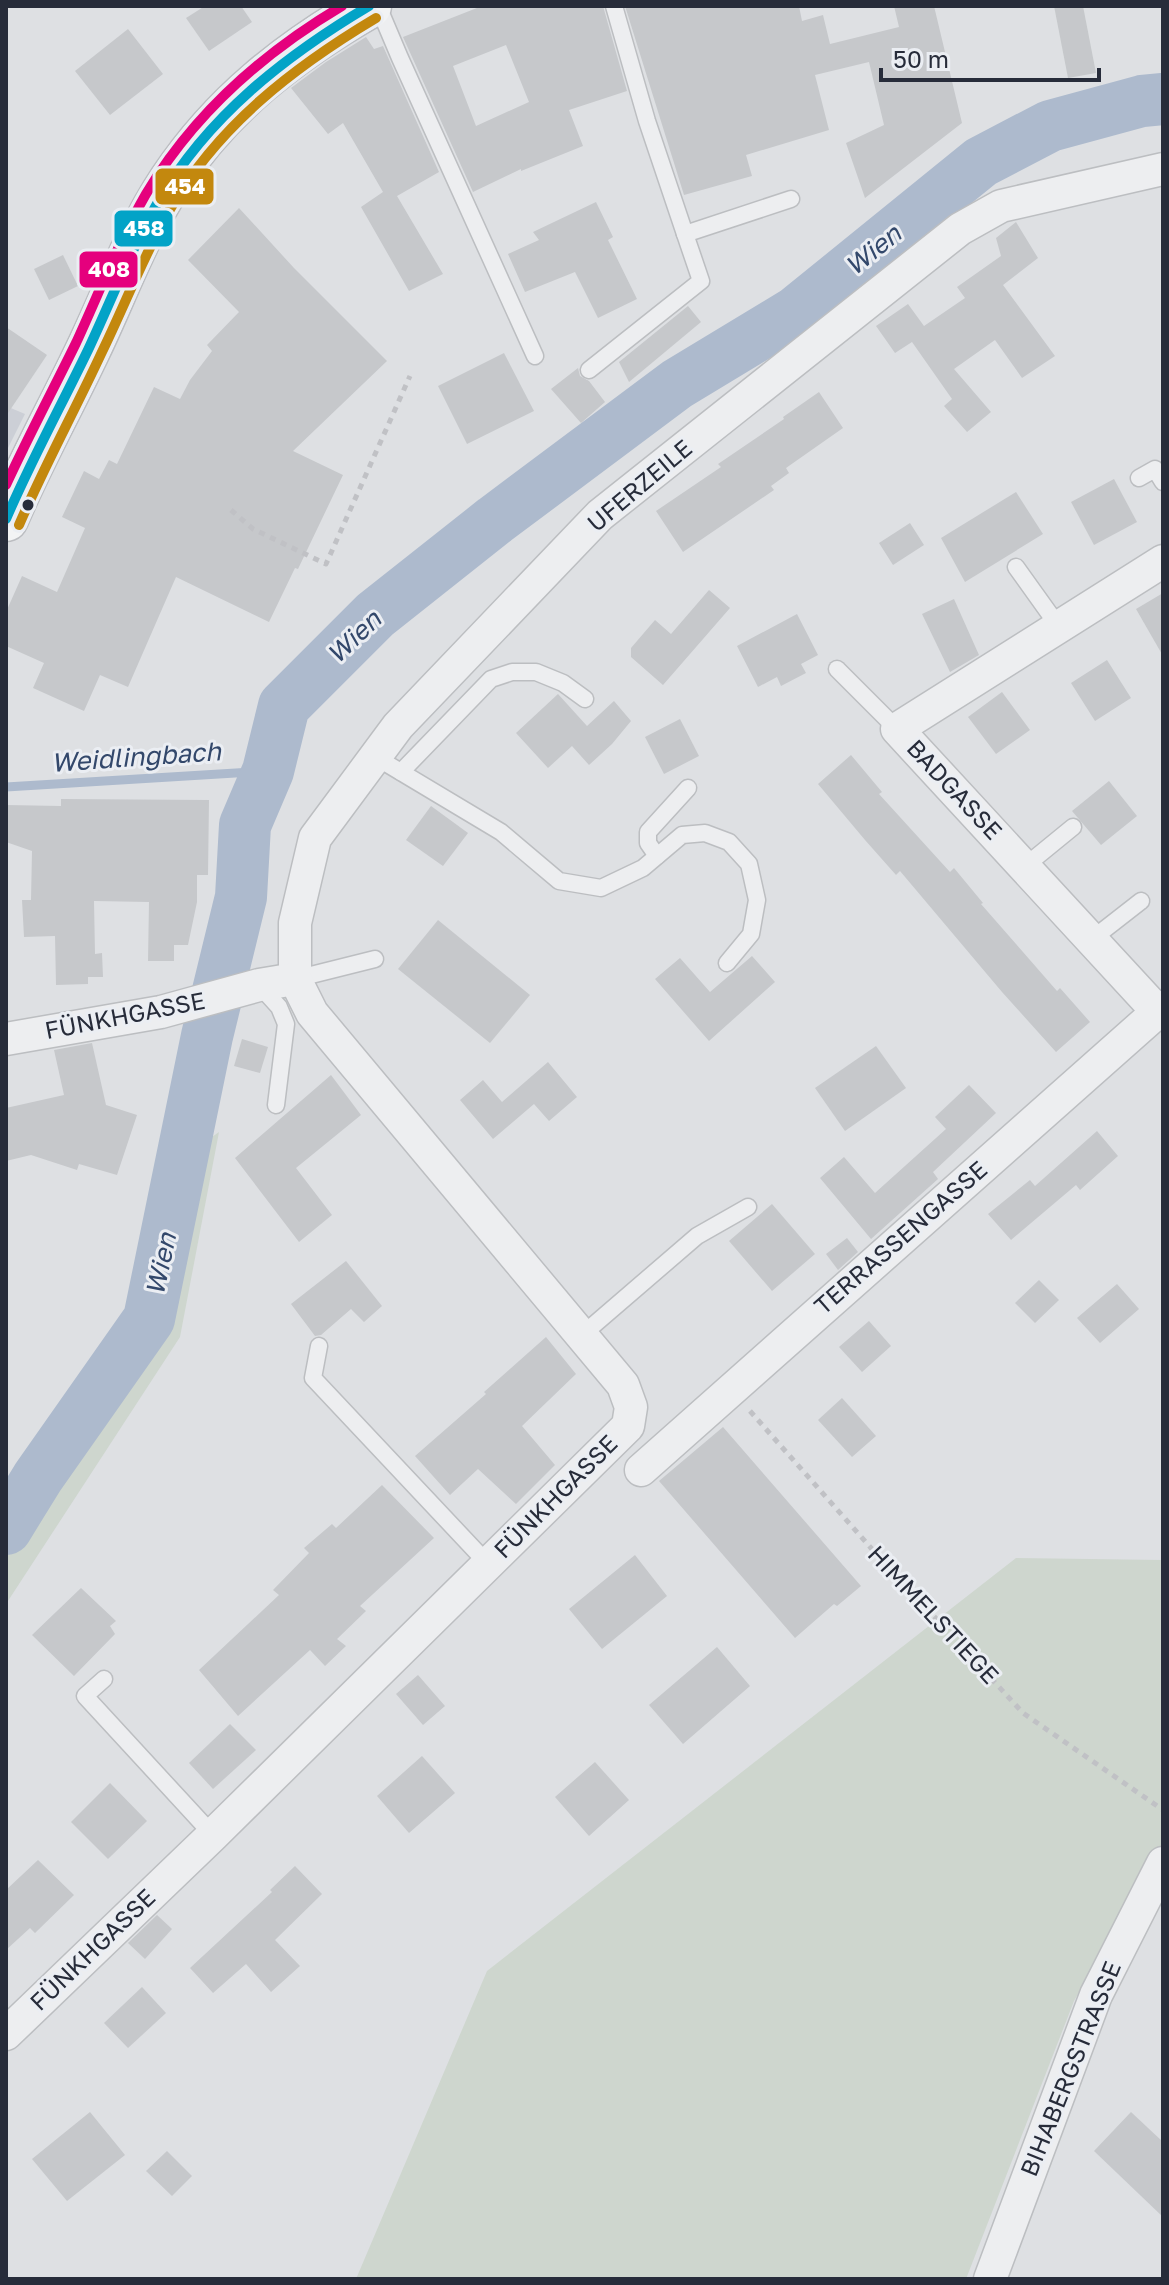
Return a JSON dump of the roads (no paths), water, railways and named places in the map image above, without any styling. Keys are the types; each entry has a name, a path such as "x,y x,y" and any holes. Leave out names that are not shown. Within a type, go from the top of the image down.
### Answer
{"main road":[{"path":"6,519 16,468 107,312 132,252 171,181 242,95 297,51 369,6"}],"street":[{"name":"UFERZEILE","path":"295,979 295,923 315,838 388,764 398,726 600,515 960,229 1001,206 1163,169"},
{"name":"BADGASSE","path":"1160,1010 1091,940 897,729 1163,561"},
{"name":"FÜNKHGASSE","path":"6,1039 161,1012 259,985 295,979 312,1013 623,1385 631,1407 628,1426 6,2034"},
{"name":"TERRASSENGASSE","path":"641,1470 1160,1010"},
{"name":"BIHABERGSTRASSE","path":"990,2279 1096,1995 1163,1863"}],"lane":[{"path":"378,6 535,356"},
{"path":"589,370 701,281 647,121 614,6"},
{"path":"685,234 791,199"},
{"path":"1139,478 1155,469 1163,482"},
{"path":"1016,567 1059,627"},
{"path":"837,669 897,729"},
{"path":"585,699 563,683 536,672 512,672 491,679 388,764 501,832 559,881 601,888 643,868 682,835 705,833 729,842 749,864 757,900 751,934 727,963"},
{"path":"657,856 648,843 648,832 688,788"},
{"path":"1024,867 1073,827"},
{"path":"1091,940 1141,901"},
{"path":"295,979 375,959"},
{"path":"259,985 279,1007 286,1024 276,1105"},
{"path":"582,1335 697,1236 748,1207"},
{"path":"319,1346 313,1378 488,1564"},
{"path":"104,1679 85,1696 213,1835"}],"waterway":[{"name":"Wien","path":"6,1529 38,1477 149,1319 207,1036 241,897 245,825 268,771 284,706 375,615 495,520 677,384 796,312 981,162 1050,126 1142,101 1163,99"},
{"name":"Weidlingbach","path":"6,787 268,771"}]}
